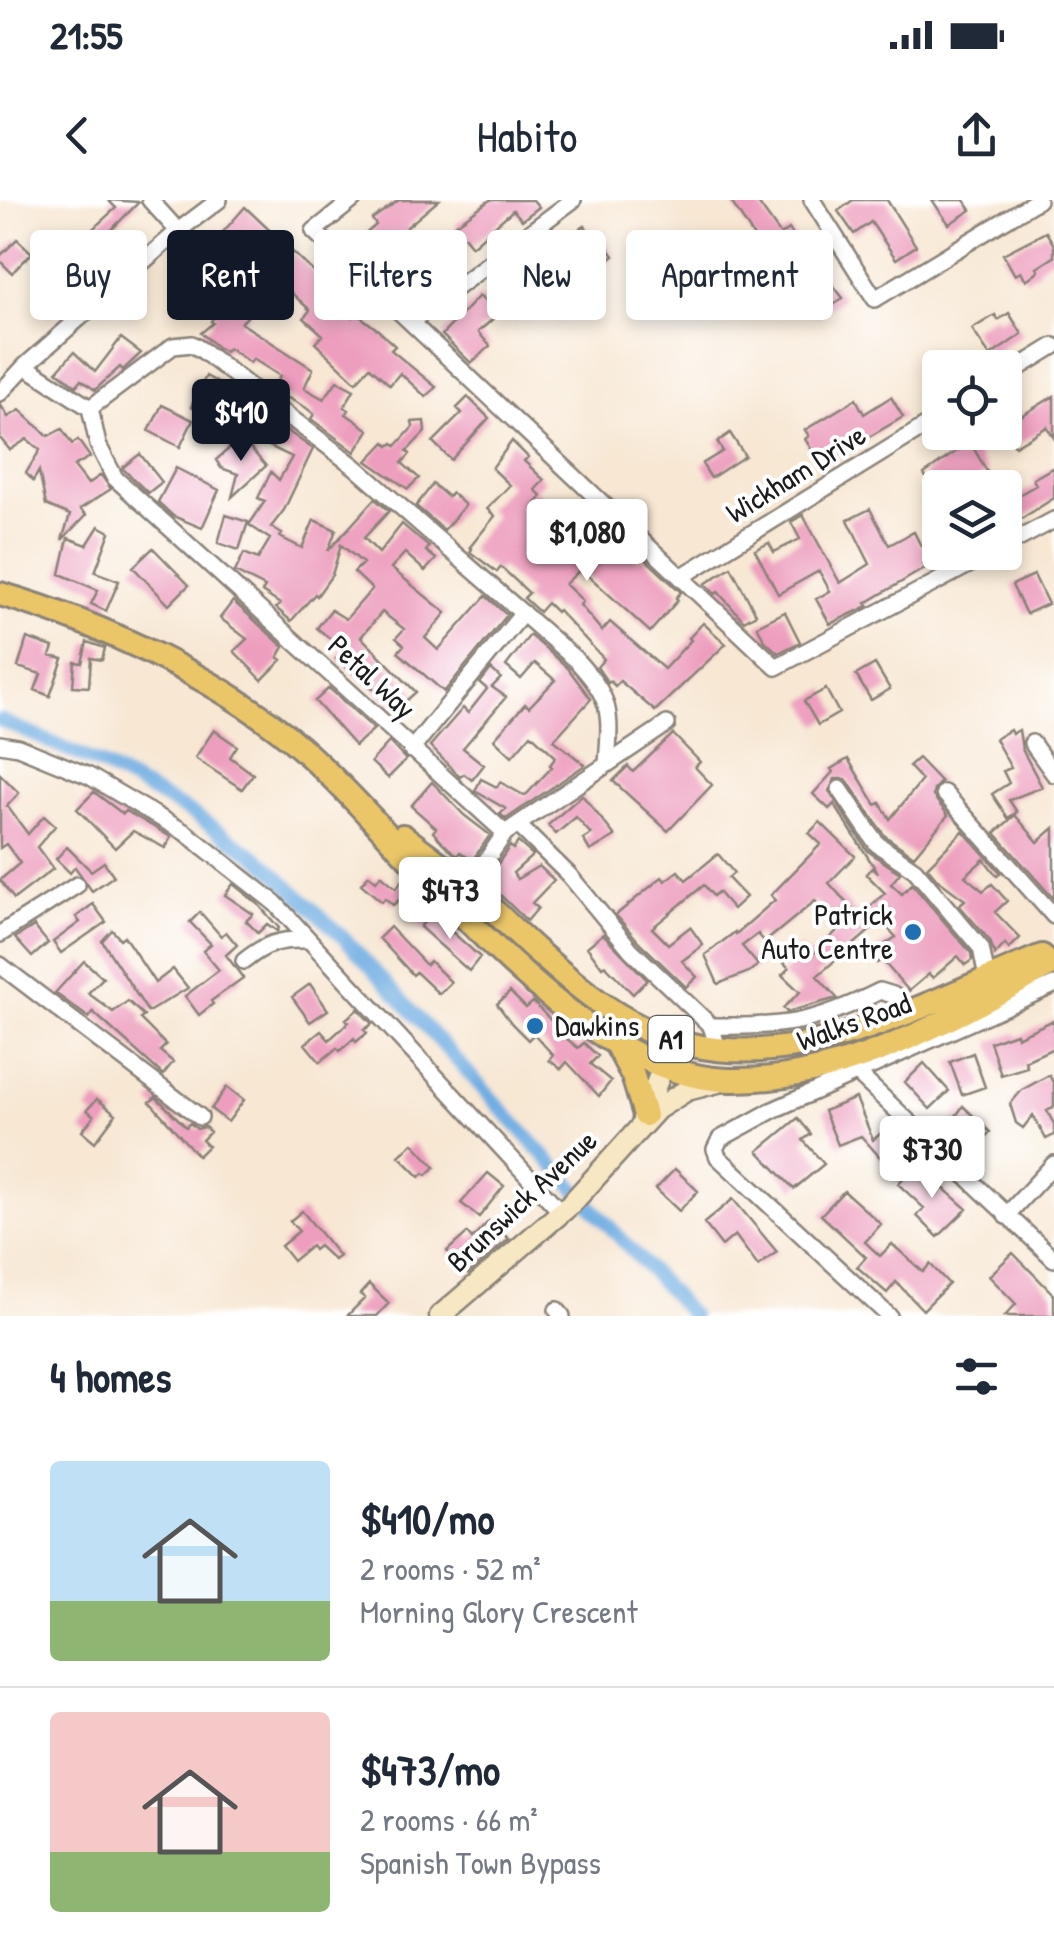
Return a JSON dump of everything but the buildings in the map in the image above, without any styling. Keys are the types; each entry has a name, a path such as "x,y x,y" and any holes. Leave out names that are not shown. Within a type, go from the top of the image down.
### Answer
{"main road":[{"name":"A1","path":"0,594 39,605 208,681 300,746 442,893 558,1005 616,1044 660,1066"},
{"name":"Walks Road","path":"352,798 468,887 528,944 600,1003 673,1040 714,1037 759,1051 835,1040 1054,951"},
{"name":"Walks Road","path":"660,1066 688,1075 728,1080 779,1078 833,1067 954,1016 1054,963"},
{"name":"Brunswick Avenue","path":"642,1120 673,1040"},
{"path":"616,1044 633,1076 642,1120"},
{"name":"Brunswick Avenue","path":"440,1316 566,1208 602,1173 642,1120 687,1090 728,1080"}],"street":[{"path":"150,200 177,230"},
{"path":"179,230 219,200"},
{"path":"353,200 314,231 776,667 959,570"},
{"path":"412,321 574,200"},
{"path":"812,200 875,300 1038,200"},
{"path":"0,393 25,366 167,241"},
{"path":"25,366 90,408 172,346 192,344 354,466 597,683 610,720 607,764"},
{"path":"1022,366 1054,346"},
{"name":"Petal Way","path":"90,408 98,445 115,478 410,750 569,875 631,950 714,1037"},
{"name":"Wickham Drive","path":"682,577 922,428"},
{"path":"1022,537 1054,520"},
{"path":"410,750 523,613"},
{"path":"468,887 512,829 667,724"},
{"path":"0,744 18,747 89,776 186,832 275,903 306,940 566,1208"},
{"path":"1032,744 1054,774"},
{"path":"840,790 877,844 916,870 981,948 987,978"},
{"path":"944,793 1054,916"},
{"path":"0,934 77,885"},
{"path":"244,961 265,944 284,939 306,940"},
{"path":"0,966 200,1116"},
{"path":"889,1316 718,1157 715,1149 720,1140 773,1110 1054,985"},
{"path":"858,1074 1054,1259"},
{"path":"1006,1216 1054,1164"}],"waterway":[{"path":"0,720 98,763 193,814 261,860 346,940 692,1316"}],"place":[{"name":"Patrick Auto Centre","path":"913,932"},
{"name":"Dawkins","path":"535,1026"}]}
